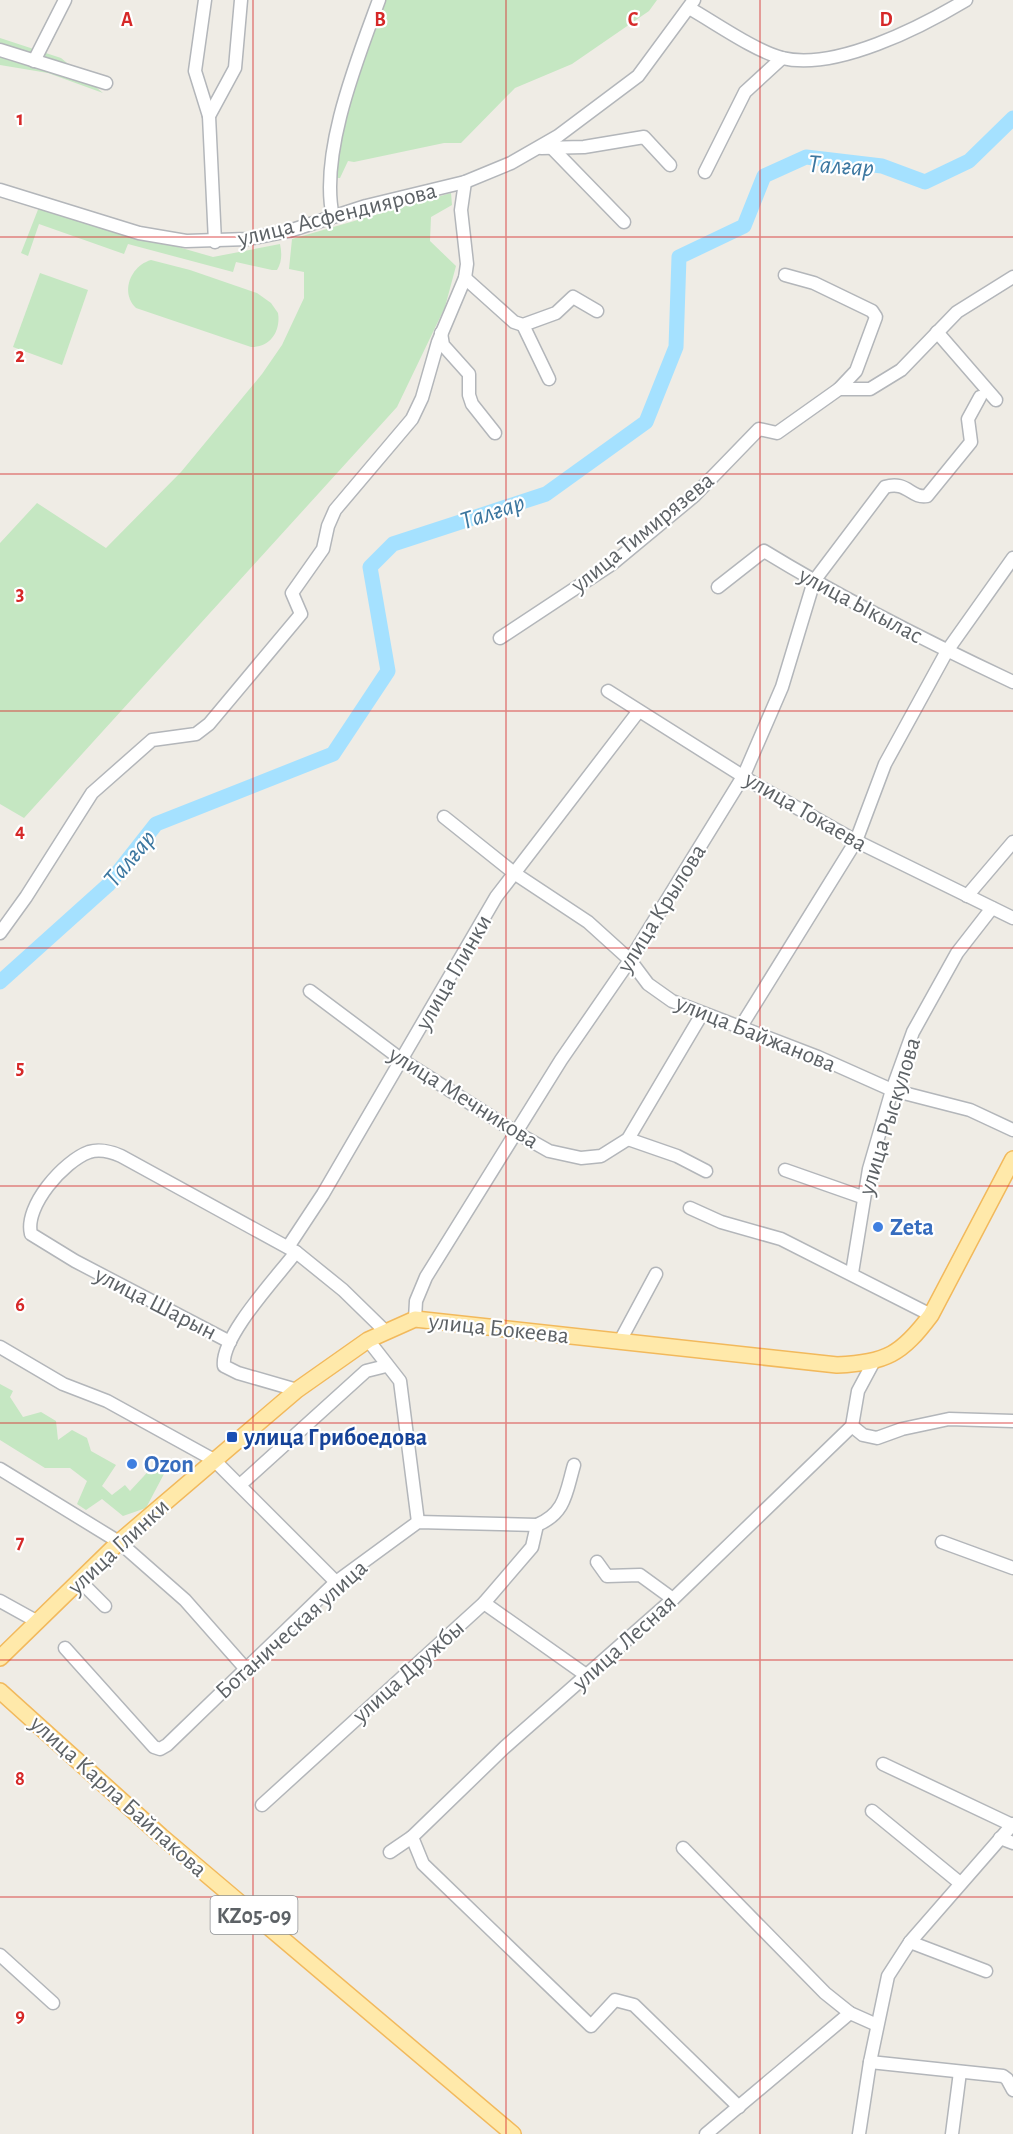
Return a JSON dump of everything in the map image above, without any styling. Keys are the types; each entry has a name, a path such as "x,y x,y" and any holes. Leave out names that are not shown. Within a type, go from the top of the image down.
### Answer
{"main road":[{"path":"873,1363 897,1352 915,1336 931,1315 1013,1160"},
{"name":"улица Бокеева","path":"385,1331 415,1319 837,1365 873,1363"},
{"name":"улица Глинки","path":"0,1658 118,1542 214,1460 297,1390 368,1340 385,1331"},
{"name":"улица Карла Байпакова","path":"0,1691 161,1836 513,2134"}],"street":[{"path":"34,61 65,0"},
{"path":"205,0 195,71 209,116 215,242"},
{"path":"209,116 235,68 241,0"},
{"path":"333,217 328,197 330,168 355,66 379,0"},
{"path":"692,4 782,58 835,57 920,25 966,0"},
{"name":"улица Асфендиярова","path":"0,190 139,233 186,241 215,242 287,231 366,206 465,182 511,163 604,104 638,76 692,4"},
{"path":"0,50 106,83"},
{"path":"705,172 745,92 782,58"},
{"path":"537,148 585,147 644,137 670,165"},
{"path":"552,148 624,222"},
{"path":"0,933 26,897 92,793 152,740 196,734 209,724 301,614 292,592 323,549 328,526 335,510 412,419 422,398 441,333 465,278 467,264 461,210 465,182"},
{"path":"785,275 814,283 872,311 876,317 856,371 839,389"},
{"path":"839,389 870,390 901,370 957,312 1013,277"},
{"path":"465,278 514,322 523,325 556,313 573,297 597,311"},
{"path":"523,325 549,379"},
{"path":"937,332 996,400"},
{"path":"441,333 443,345 469,374 472,404 495,433"},
{"name":"улица Тимирязева","path":"500,638 612,564 694,496 759,429 777,433 839,389"},
{"name":"улица Крылова","path":"415,1319 416,1301 426,1276 561,1060 630,960 744,776 782,687 814,581 885,487 900,485 920,497 927,496 971,442 968,419 980,396"},
{"name":"улица Ыкылас","path":"718,587 764,550 814,581 947,651 1013,682"},
{"path":"740,1028 856,841 885,764 947,651 1013,558"},
{"name":"улица Токаева","path":"608,691 760,787 856,841 1013,918"},
{"name":"улица Глинки","path":"230,1342 292,1249 496,897 638,712"},
{"name":"улица Байжанова","path":"444,817 514,873 588,922 630,960 648,984 672,1001 818,1057 892,1090 970,1110 1013,1130"},
{"path":"967,896 1013,842"},
{"name":"улица Рыскулова","path":"852,1273 862,1197 892,1090 913,1032 957,953 992,908"},
{"name":"улица Мечникова","path":"310,991 402,1060 517,1133 549,1151 580,1158 601,1156 628,1139 702,1014"},
{"path":"628,1139 677,1156 706,1171"},
{"name":"улица Шарын","path":"292,1249 110,1151 91,1151 70,1163 48,1184 30,1219 29,1226 31,1234 75,1261 230,1342 223,1358 224,1366 297,1390"},
{"path":"785,1170 862,1197"},
{"path":"690,1208 721,1222 781,1239 931,1315"},
{"path":"292,1249 343,1290 385,1331"},
{"path":"620,1341 656,1274"},
{"path":"368,1340 386,1366 400,1381 418,1522 537,1525 550,1519 561,1507 574,1465"},
{"path":"0,1347 63,1384 107,1401 214,1460 336,1582"},
{"path":"873,1363 858,1391 852,1426 863,1435 877,1438 902,1429 949,1419 1013,1421"},
{"path":"240,1485 366,1371 386,1366"},
{"name":"улица Лесная","path":"390,1852 412,1837 505,1747 672,1599 852,1426"},
{"path":"0,1469 118,1542 185,1600 245,1668"},
{"name":"Ботаническая улица","path":"65,1648 154,1747 160,1749 167,1745 336,1582 418,1522"},
{"name":"улица Дружбы","path":"262,1805 484,1603 532,1547 537,1525"},
{"path":"942,1542 1013,1568"},
{"path":"597,1562 607,1576 640,1575 672,1599"},
{"path":"79,1580 105,1606"},
{"path":"0,1601 38,1622"},
{"path":"484,1603 586,1675"},
{"path":"860,2134 870,2062 888,1976 910,1942 1012,1825 883,1764"},
{"path":"872,1811 960,1883"},
{"path":"412,1837 423,1864 591,2026 615,2000 634,2005 739,2107"},
{"path":"1000,1838 1013,1843"},
{"path":"682,1848 825,1993 850,2013 877,2025"},
{"path":"910,1942 986,1971"},
{"path":"0,1955 53,2003"},
{"path":"706,2134 850,2013"},
{"path":"870,2062 1003,2076 1013,2090"},
{"path":"952,2134 960,2072"}],"green space":[{"path":"379,0 657,0 649,11 572,64 515,88 461,143 444,143 354,162 348,161 340,178 337,178 336,169 359,58"},
{"path":"0,38 61,58 103,93 48,73 0,65"},
{"path":"451,193 452,205 431,217 430,241 456,266 445,307 397,407 24,818 0,804 0,543 37,503 106,548 181,472 262,374 282,345 304,298 304,272 289,269 292,239"},
{"path":"39,207 213,257 280,244 281,261 277,270 236,262 233,272 128,244 124,254 39,224 28,256 21,253"},
{"path":"151,260 190,270 257,293 271,303 278,313 278,326 273,337 264,345 251,347 136,308 129,295 130,281 138,268"},
{"path":"40,273 88,290 62,365 13,347"},
{"path":"0,1384 13,1391 10,1397 23,1417 41,1412 56,1421 58,1440 72,1430 87,1438 91,1451 116,1465 102,1486 112,1495 125,1485 130,1491 156,1463 165,1472 146,1508 123,1516 102,1499 86,1510 77,1504 87,1481 70,1468 45,1468 0,1440"}],"waterway":[{"name":"Талғар","path":"0,982 108,885 156,824 333,754 388,671 370,567 393,544 546,494 646,422 676,347 679,257 744,226 764,176 806,157 882,166 925,182 969,161 1013,118"}],"place":[{"name":"Zeta","path":"878,1227"},
{"name":"улица Грибоедова","path":"232,1437"},
{"name":"Ozon","path":"132,1464"}]}
